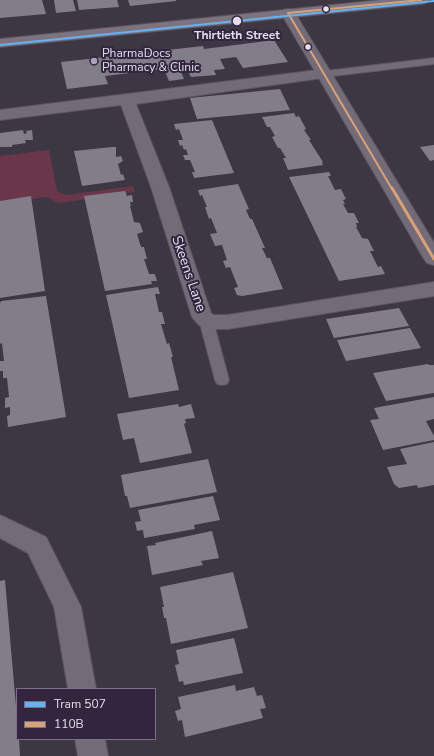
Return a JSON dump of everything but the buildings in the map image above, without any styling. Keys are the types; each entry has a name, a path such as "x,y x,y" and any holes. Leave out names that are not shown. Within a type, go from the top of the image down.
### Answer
{"main road":[{"path":"0,43 412,0"}],"street":[{"path":"288,14 434,259"},
{"path":"0,115 325,74"},
{"name":"Skeens Lane","path":"127,100 160,187 198,306 202,317 206,320 212,322 228,322 434,288"},
{"path":"0,526 37,545 67,607 82,688"},
{"path":"90,740 93,756"}],"lane":[{"path":"325,74 434,61"},
{"path":"206,320 222,380"}],"shaded area":[{"path":"49,150 57,191 66,195 133,186 135,192 59,203 46,197 0,204 0,156"}],"tram line":[{"name":"507","path":"0,45 434,1"}],"transit line":[{"name":"110B","path":"421,0 288,13 434,259"}],"place":[{"name":"Thirtieth Street","path":"237,21"},
{"name":"PharmaDocs Pharmacy & Clinic","path":"94,61"}]}
